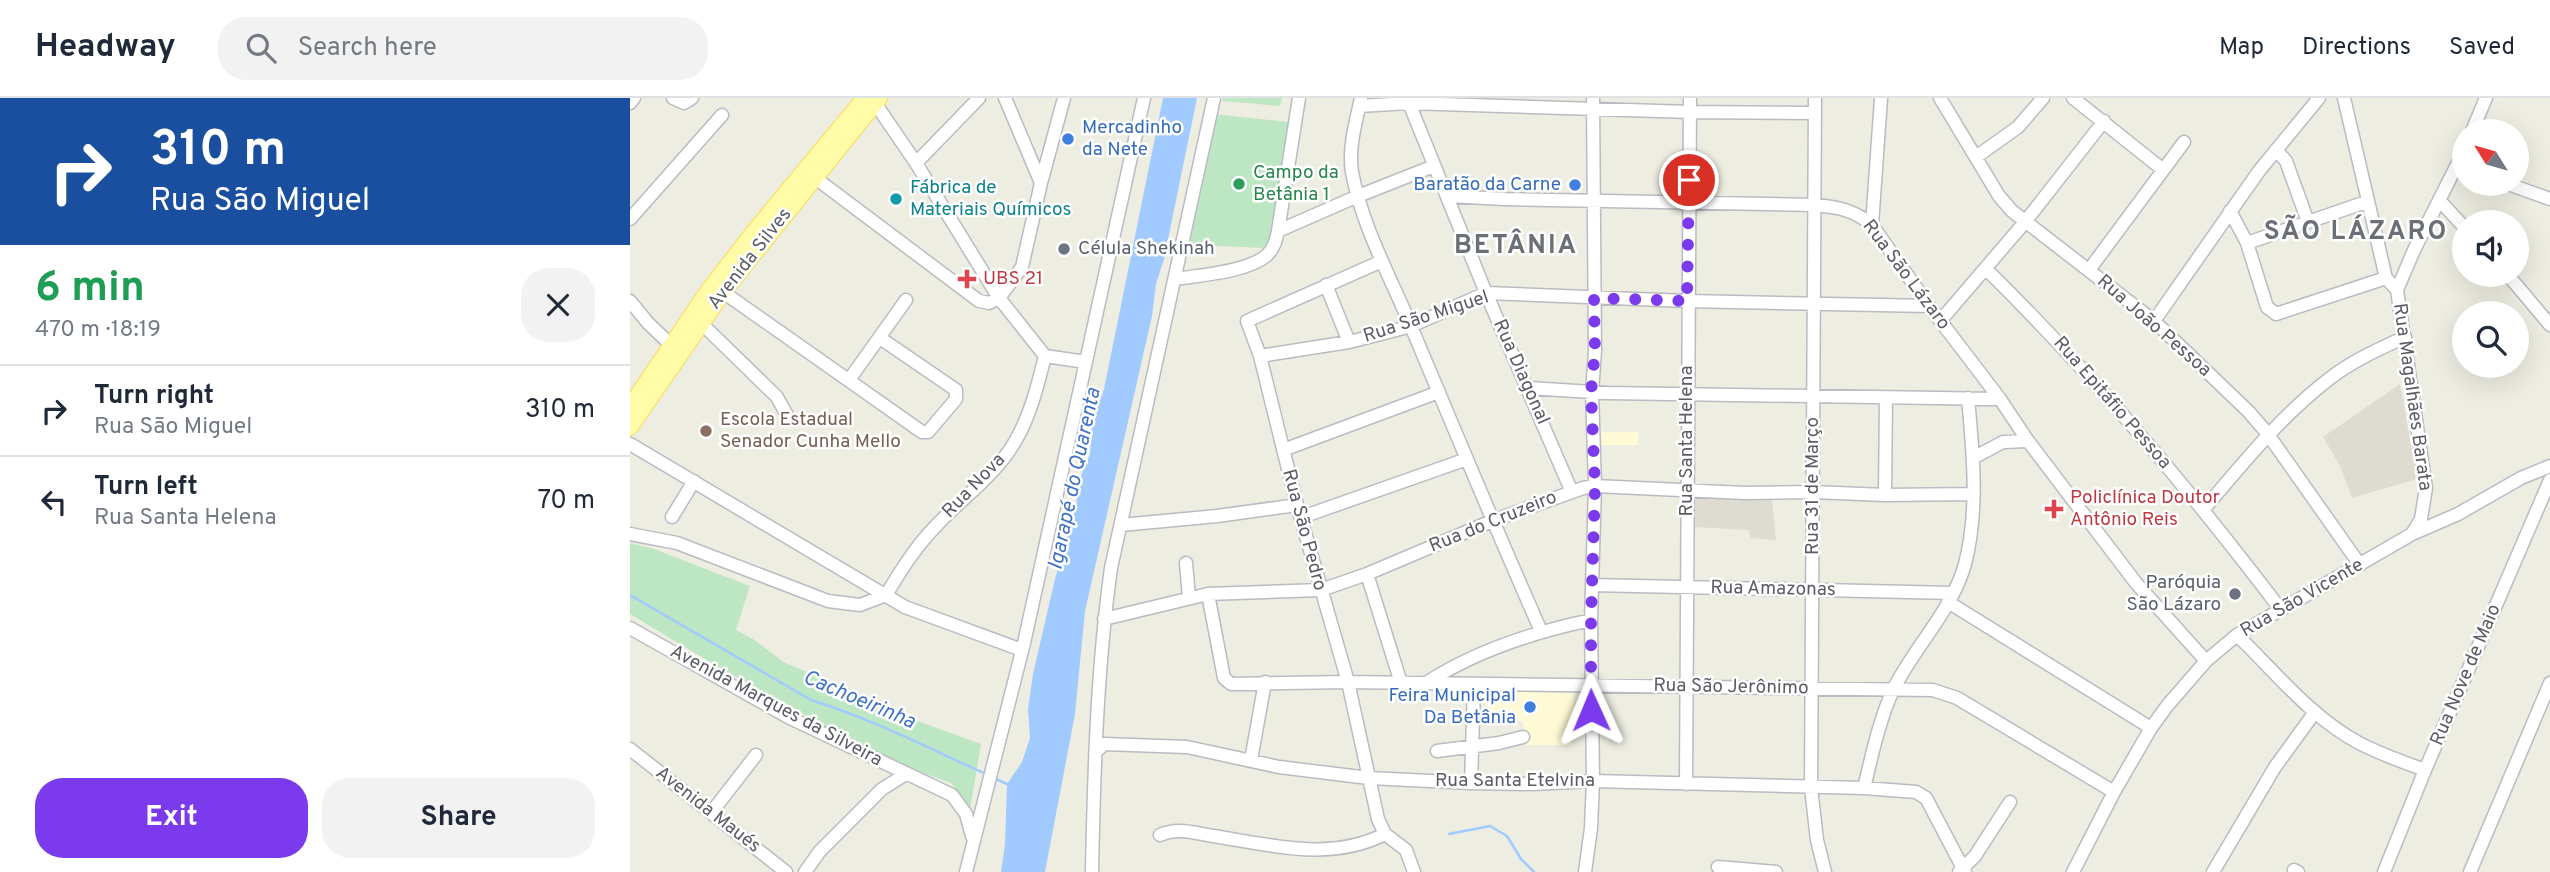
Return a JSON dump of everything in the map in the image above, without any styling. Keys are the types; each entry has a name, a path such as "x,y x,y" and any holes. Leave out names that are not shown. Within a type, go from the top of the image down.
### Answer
{"main road":[{"name":"Avenida Silves","path":"630,427 723,292 873,100"},
{"name":"Avenida Silves","path":"630,407 707,293 747,242 873,100"}],"street":[{"path":"630,103 634,98"},
{"path":"673,98 684,103 692,98"},
{"path":"916,163 979,98"},
{"path":"1005,98 1041,183"},
{"path":"814,177 979,302 989,303 999,298 1022,267 1064,98"},
{"path":"966,872 1021,650 1144,98"},
{"path":"1092,872 1095,753 1104,619 1111,568 1214,98"},
{"path":"1176,279 1250,264 1266,256 1273,248 1279,232 1299,98"},
{"name":"Rua Santa Helena","path":"1686,784 1690,98"},
{"name":"Rua 31 de Março","path":"1815,98 1811,788 1817,840 1825,872"},
{"path":"1872,225 1881,98"},
{"name":"Rua João Pessoa","path":"1940,98 1999,196 2025,222 2154,321 2213,377 2267,433 2360,565"},
{"path":"1976,157 2018,127 2043,98"},
{"path":"2073,98 2162,169"},
{"path":"2154,321 2230,211 2319,98"},
{"name":"Rua Magalhães Barata","path":"2344,98 2366,202 2386,278 2397,290 2405,337 2426,488 2421,519 2412,534"},
{"path":"2477,119 2486,98"},
{"path":"873,100 916,163 999,298 1045,356 1086,362"},
{"name":"Rua Diagonal","path":"1408,101 1486,293 1571,490"},
{"path":"1541,631 1382,261 1358,196 1352,170 1351,149 1360,102 1593,104 1690,112 1815,113"},
{"path":"1585,872 1591,828 1593,781 1593,104"},
{"path":"630,219 722,115"},
{"path":"1941,320 2025,222 2104,121"},
{"path":"2090,270 2184,142"},
{"path":"2276,150 2286,161 2308,222"},
{"path":"1279,232 1358,196 1434,166"},
{"path":"2397,290 2414,250 2452,182"},
{"path":"2529,192 2550,199"},
{"name":"Rua São Lázaro","path":"1448,196 1504,200 1815,205 1849,209 1872,225 2028,441 2136,583 2206,662"},
{"path":"2440,201 2452,214"},
{"path":"2247,243 2366,202"},
{"path":"2230,211 2247,243 2267,307 2272,313 2276,314 2386,278"},
{"name":"Rua São Pedro","path":"1382,261 1247,321 1260,356 1299,511 1349,682 1378,820 1385,834 1406,850 1414,872"},
{"name":"Rua Epitáfio Pessoa","path":"1986,269 2044,326 2204,509 2281,610"},
{"path":"1326,285 1349,342"},
{"path":"2518,287 2550,325"},
{"path":"723,292 925,433 932,430 957,394 951,386 880,338"},
{"name":"Rua São Miguel","path":"1260,356 1349,342 1411,326 1486,293 1687,301 1929,306"},
{"path":"849,380 906,300"},
{"path":"630,301 672,346"},
{"path":"702,323 777,397 789,419"},
{"path":"2204,509 2267,433 2330,378 2362,358 2405,337"},
{"name":"Rua Nova","path":"886,596 909,557 1003,458 1017,438 1032,404 1045,356"},
{"path":"1529,388 1688,395 2000,399"},
{"path":"1283,450 1439,392"},
{"path":"1885,495 1886,398"},
{"path":"1864,788 1875,743 1894,689 1951,597 1965,564 1974,494 1968,398"},
{"path":"1973,458 2003,442 2028,441"},
{"path":"630,444 905,607 1021,650"},
{"path":"1121,525 1299,511 1467,459"},
{"name":"Rua São Vicente","path":"2073,872 2151,728 2206,662 2237,635 2412,534 2458,514 2521,478 2550,466"},
{"name":"Rua Nove de Maio","path":"2384,872 2550,480"},
{"path":"672,517 694,481"},
{"name":"Rua do Cruzeiro","path":"1104,619 1208,594 1321,590 1367,574 1571,490 1595,486 1767,494 1974,494"},
{"path":"630,534 677,543 828,601 860,605 886,596"},
{"path":"1186,563 1189,597"},
{"path":"1367,574 1401,683"},
{"name":"Rua Amazonas","path":"1592,585 1813,589 1951,597"},
{"name":"Rua São Jerônimo","path":"1208,594 1224,678 1231,684 1349,682 1933,690 1957,698 2114,792"},
{"path":"1951,597 2151,728"},
{"path":"1426,683 1448,669 1541,631 1591,620"},
{"name":"Avenida Marques da Silveira","path":"630,628 788,717 952,795 966,814 973,841"},
{"path":"2237,635 2315,712 2357,743 2425,771"},
{"path":"1251,760 1265,682"},
{"path":"2470,872 2550,683"},
{"path":"1471,783 1475,685"},
{"path":"2213,872 2275,767 2315,712"},
{"path":"1437,751 1523,737"},
{"name":"Rua Santa Etelvina","path":"1095,753 1104,744 1117,743 1187,747 1279,767 1369,778 1471,783 1593,781 1864,788 1916,792 1926,799 1963,871"},
{"name":"Avenida Maués","path":"632,755 786,872"},
{"path":"711,813 756,755"},
{"path":"882,789 883,764"},
{"path":"805,872 820,851 882,789 906,774"},
{"path":"1963,871 2010,802"},
{"path":"1160,835 1178,830 1287,848 1324,851 1347,849 1385,834"},
{"path":"1718,867 1776,872"}],"shaded area":[{"path":"2400,384 2417,479 2352,498 2340,466 2323,437"},
{"path":"1599,432 1639,432 1638,445 1599,445"},
{"path":"1695,498 1772,499 1776,540 1751,538 1748,530 1695,527"},
{"name":"Feira Municipal Da Betânia","path":"1575,691 1571,745 1525,745 1523,721 1486,720 1485,693"}],"green space":[{"path":"1223,98 1282,98 1280,106 1222,101"},
{"name":"Campo da Betânia 1","path":"1213,114 1289,122 1268,248 1189,245"},
{"path":"630,543 654,549 750,586 736,630 785,663 858,692 901,715 981,744 970,809 951,783 880,757 720,668 630,614"}],"water":[{"path":"1163,98 1197,98 1164,259 1156,284 1152,316 1085,611 1075,714 1045,872 1001,872 1007,784 1022,762 1030,738 1028,709 1033,674 1055,579 1076,506 1080,478 1090,454 1092,425 1104,389"}],"waterway":[{"name":"Cachoeirinha","path":"630,595 811,700 878,725 986,774"},
{"name":"Cachoeirinha","path":"996,779 1009,785"},
{"path":"1449,834 1490,826 1507,836 1521,859 1534,872"}],"place":[{"name":"Mercadinho da Nete","path":"1068,139"},
{"name":"Campo da Betânia 1","path":"1239,184"},
{"name":"Baratão da Carne","path":"1575,185"},
{"name":"Fábrica de Materiais Químicos","path":"896,199"},
{"name":"Célula Shekinah","path":"1064,249"},
{"name":"UBS 21","path":"967,279"},
{"name":"Escola Estadual Senador Cunha Mello","path":"706,431"},
{"name":"Policlínica Doutor Antônio Reis","path":"2054,509"},
{"name":"Paróquia São Lázaro","path":"2235,594"},
{"name":"Feira Municipal Da Betânia","path":"1530,707"}],"district":[{"name":"SÃO LÁZARO","path":"2356,232"},
{"name":"BETÂNIA","path":"1516,246"}],"route":[{"path":"1591,710 1595,486 1591,392 1595,351 1594,298 1687,301 1689,180"}],"water label":[{"name":"Igarapé do Quarenta","path":"1075,479"}]}
